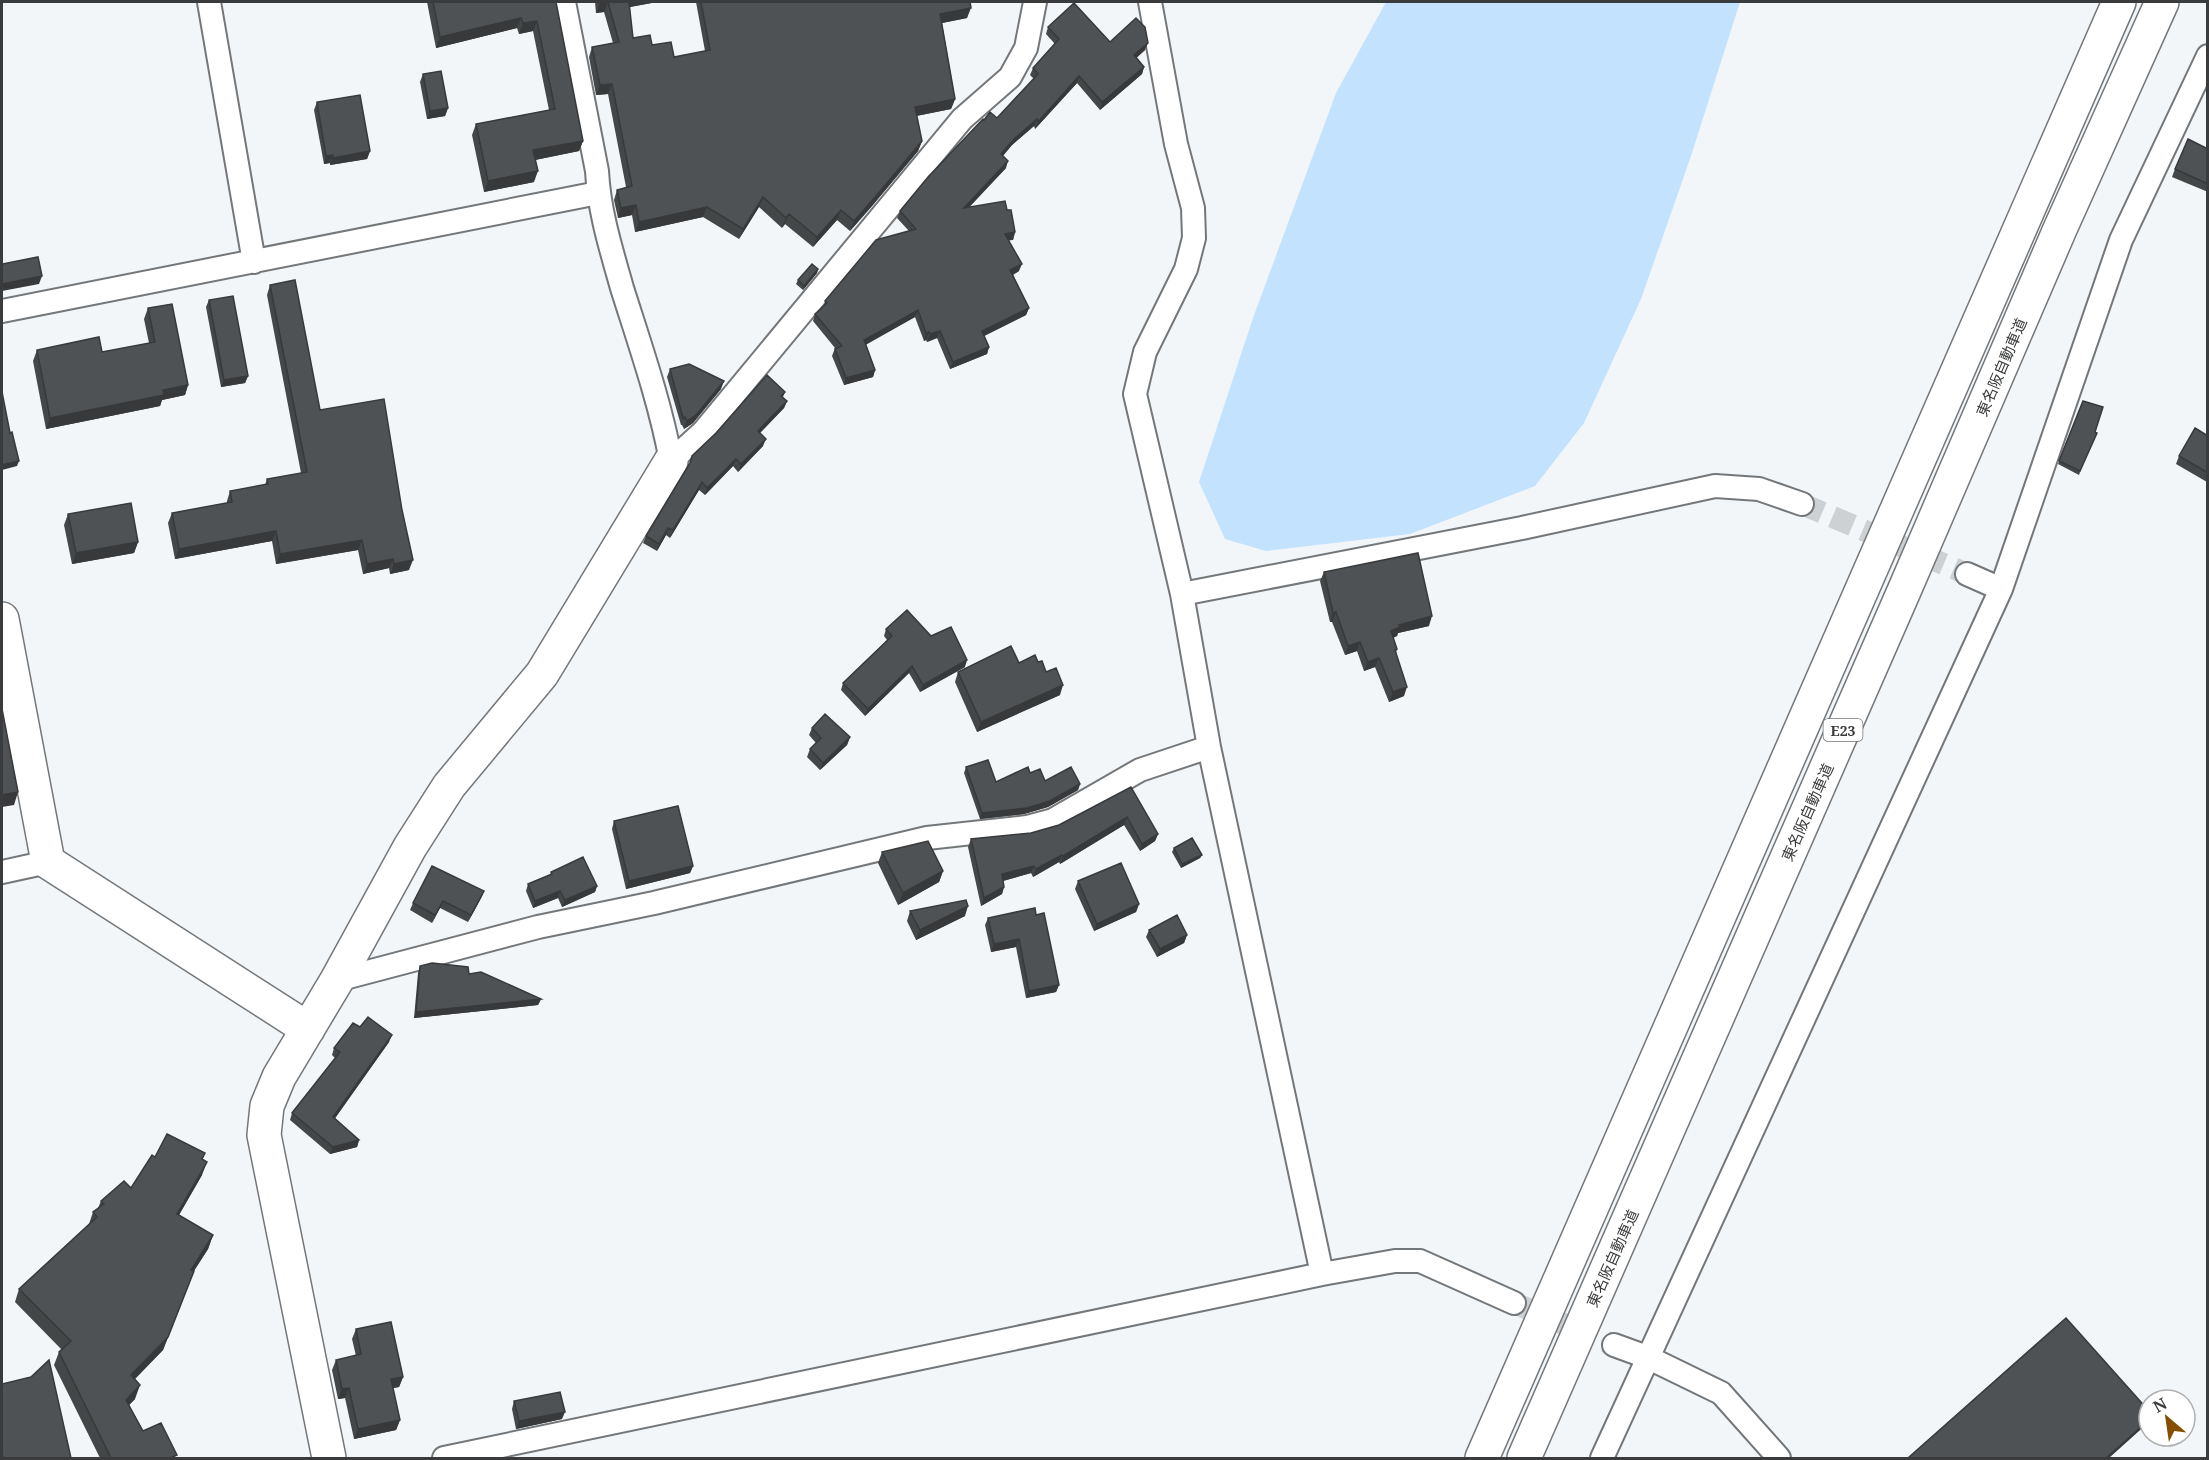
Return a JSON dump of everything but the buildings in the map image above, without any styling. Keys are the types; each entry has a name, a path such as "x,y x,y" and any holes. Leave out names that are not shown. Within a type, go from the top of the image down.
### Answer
{"main road":[{"name":"E23","path":"1482,1458 2118,2"},
{"name":"東名阪自動車道","path":"1524,1458 2060,229 2162,2"},
{"path":"329,1458 264,1135 267,1106 279,1077 337,980 410,847 449,786 542,674 670,461"},
{"path":"2,619 48,862 308,1029"}],"street":[{"path":"209,2 254,262"},
{"path":"564,2 597,171 604,228 664,426 670,461"},
{"path":"670,461 703,432 962,119 1010,77 1026,48 1035,2"},
{"path":"1150,2 1176,144 1193,208 1194,238 1186,269 1145,352 1135,394 1182,594 1209,747 1322,1274"},
{"path":"1602,1458 2001,590 2121,240 2208,56"},
{"path":"2,311 598,193"},
{"path":"1182,594 1522,528 1715,486 1759,489 1802,504"},
{"path":"1967,574 2001,590"},
{"path":"337,980 538,927 654,903 927,838 1027,827 1053,820 1140,770 1209,747"},
{"path":"2,872 48,862"},
{"path":"444,1458 1322,1274 1395,1261 1420,1261 1514,1303"},
{"path":"1614,1345 1721,1393 1779,1458"}],"shaded area":[{"path":"1386,2 1740,2 1690,159 1641,299 1584,423 1535,486 1410,534 1266,551 1225,539 1199,482 1253,318 1336,93"}],"tunnel":[{"path":"1802,504 1967,574"},
{"path":"1514,1303 1614,1345"}]}
